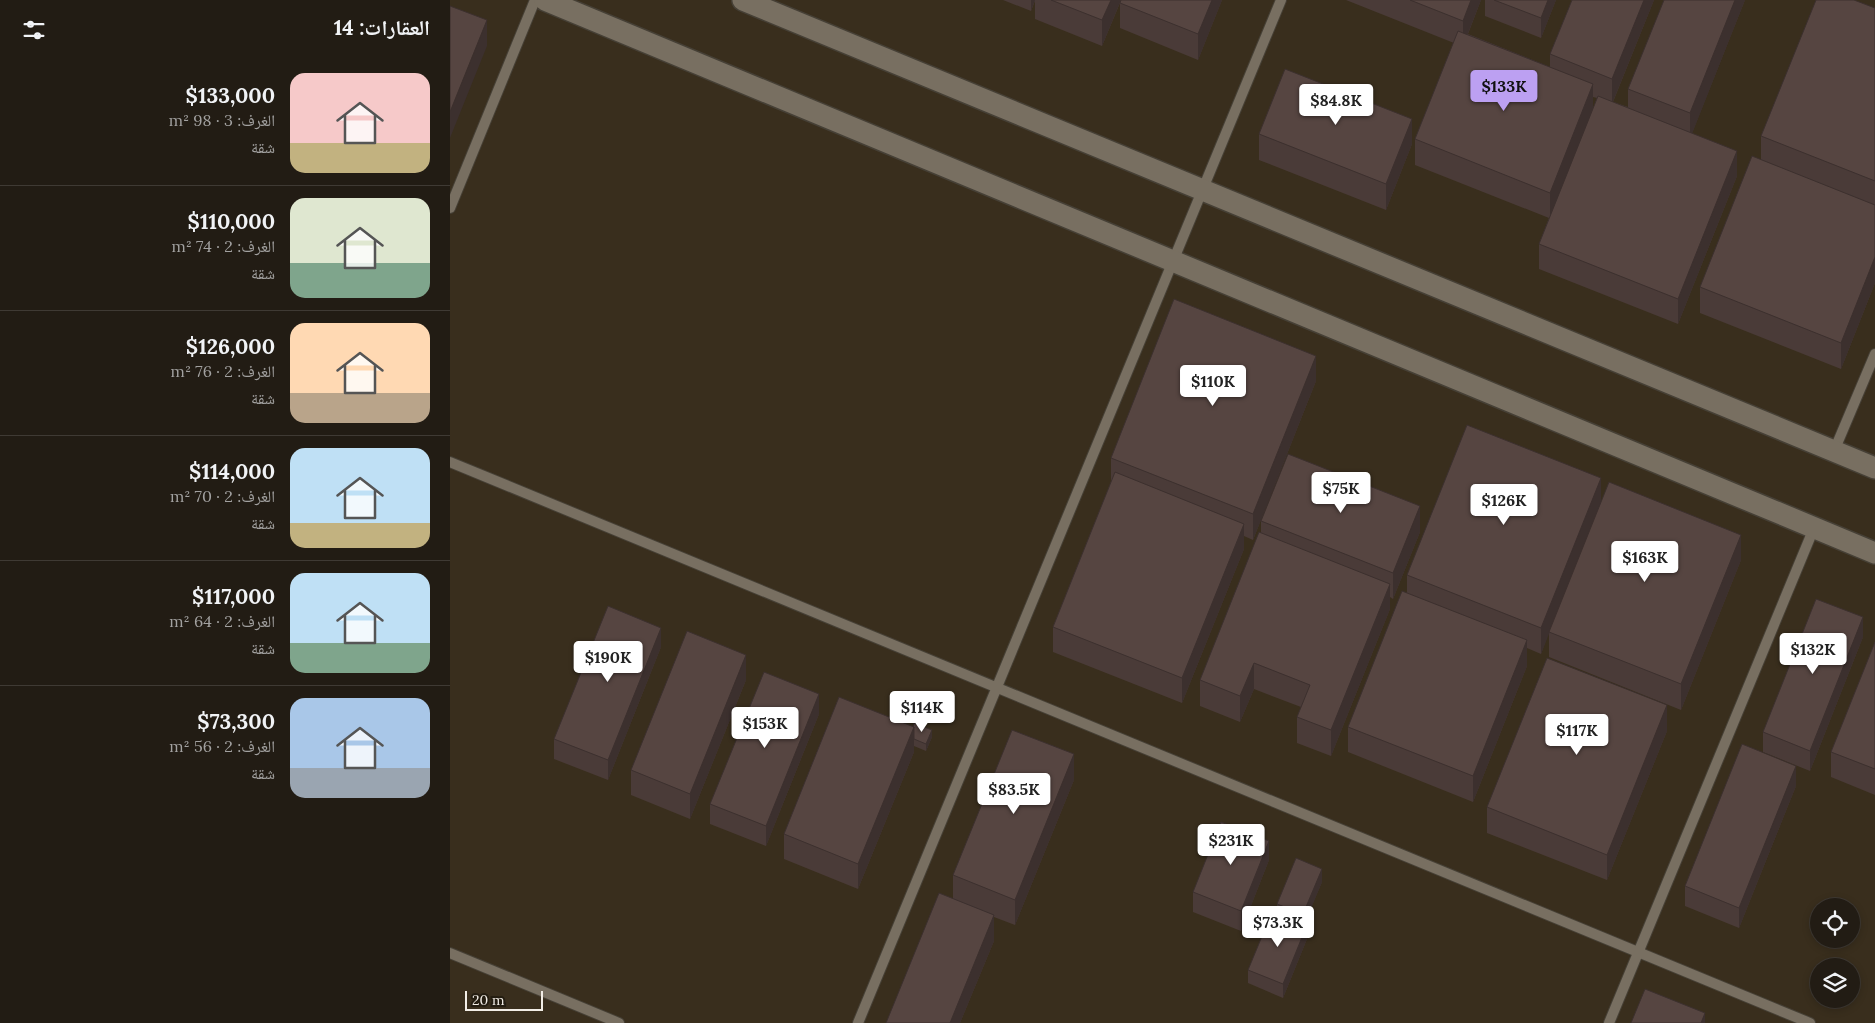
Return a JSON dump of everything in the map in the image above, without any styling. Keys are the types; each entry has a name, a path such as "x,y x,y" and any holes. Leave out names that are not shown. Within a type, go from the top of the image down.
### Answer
{"street":[{"path":"545,0 1875,552"},
{"path":"743,0 1875,468"}],"lane":[{"path":"450,208 535,0"},
{"path":"858,1023 1280,0"},
{"path":"1834,451 1875,354"},
{"path":"450,462 1810,1023"},
{"path":"1609,1023 1814,528"},
{"path":"450,953 619,1023"}],"shaded area":[{"path":"450,0 1875,0 1875,1023 450,1023"}],"building":[{"path":"1051,0 1111,0 1102,20"},
{"path":"1121,0 1212,0 1198,34 1120,3"},
{"path":"1410,0 1471,0 1463,21"},
{"path":"1494,0 1548,0 1541,18"},
{"path":"1572,0 1644,0 1612,79 1550,54"},
{"path":"1664,0 1735,0 1690,113 1628,89"},
{"path":"1816,0 1854,0 1875,8 1875,181 1761,136"},
{"path":"450,6 487,20 450,112"},
{"path":"1458,31 1593,84 1550,193 1415,139"},
{"path":"1285,69 1412,119 1386,184 1259,134"},
{"path":"1598,96 1737,151 1678,299 1539,244"},
{"path":"1752,156 1875,205 1875,257 1841,343 1700,287"},
{"path":"1174,299 1316,356 1253,514 1111,458"},
{"path":"1467,425 1601,478 1541,628 1407,575"},
{"path":"1288,454 1420,506 1393,573 1261,521"},
{"path":"1115,472 1244,524 1182,678 1053,627"},
{"path":"1609,482 1741,535 1681,684 1549,632"},
{"path":"1259,532 1390,584 1331,730 1297,717 1310,685 1254,663 1240,696 1200,680"},
{"path":"1402,591 1527,640 1473,776 1348,727"},
{"path":"1816,599 1863,617 1810,751 1763,732"},
{"path":"608,606 661,628 608,760 554,739"},
{"path":"687,631 746,655 690,794 631,770"},
{"path":"1875,642 1875,769 1831,752"},
{"path":"1547,658 1667,705 1607,855 1487,807"},
{"path":"764,672 819,694 766,826 710,804"},
{"path":"839,697 914,727 858,864 784,834"},
{"path":"914,723 932,730 926,744 914,739"},
{"path":"1012,730 1074,754 1015,900 953,875"},
{"path":"1742,744 1796,766 1739,908 1685,886"},
{"path":"1221,822 1269,841 1241,911 1193,892"},
{"path":"1296,858 1322,869 1303,914 1277,904"},
{"path":"939,893 994,915 950,1023 886,1023"},
{"path":"1272,912 1307,925 1283,984 1248,970"},
{"path":"1645,989 1705,1013 1701,1023 1631,1023"}]}
